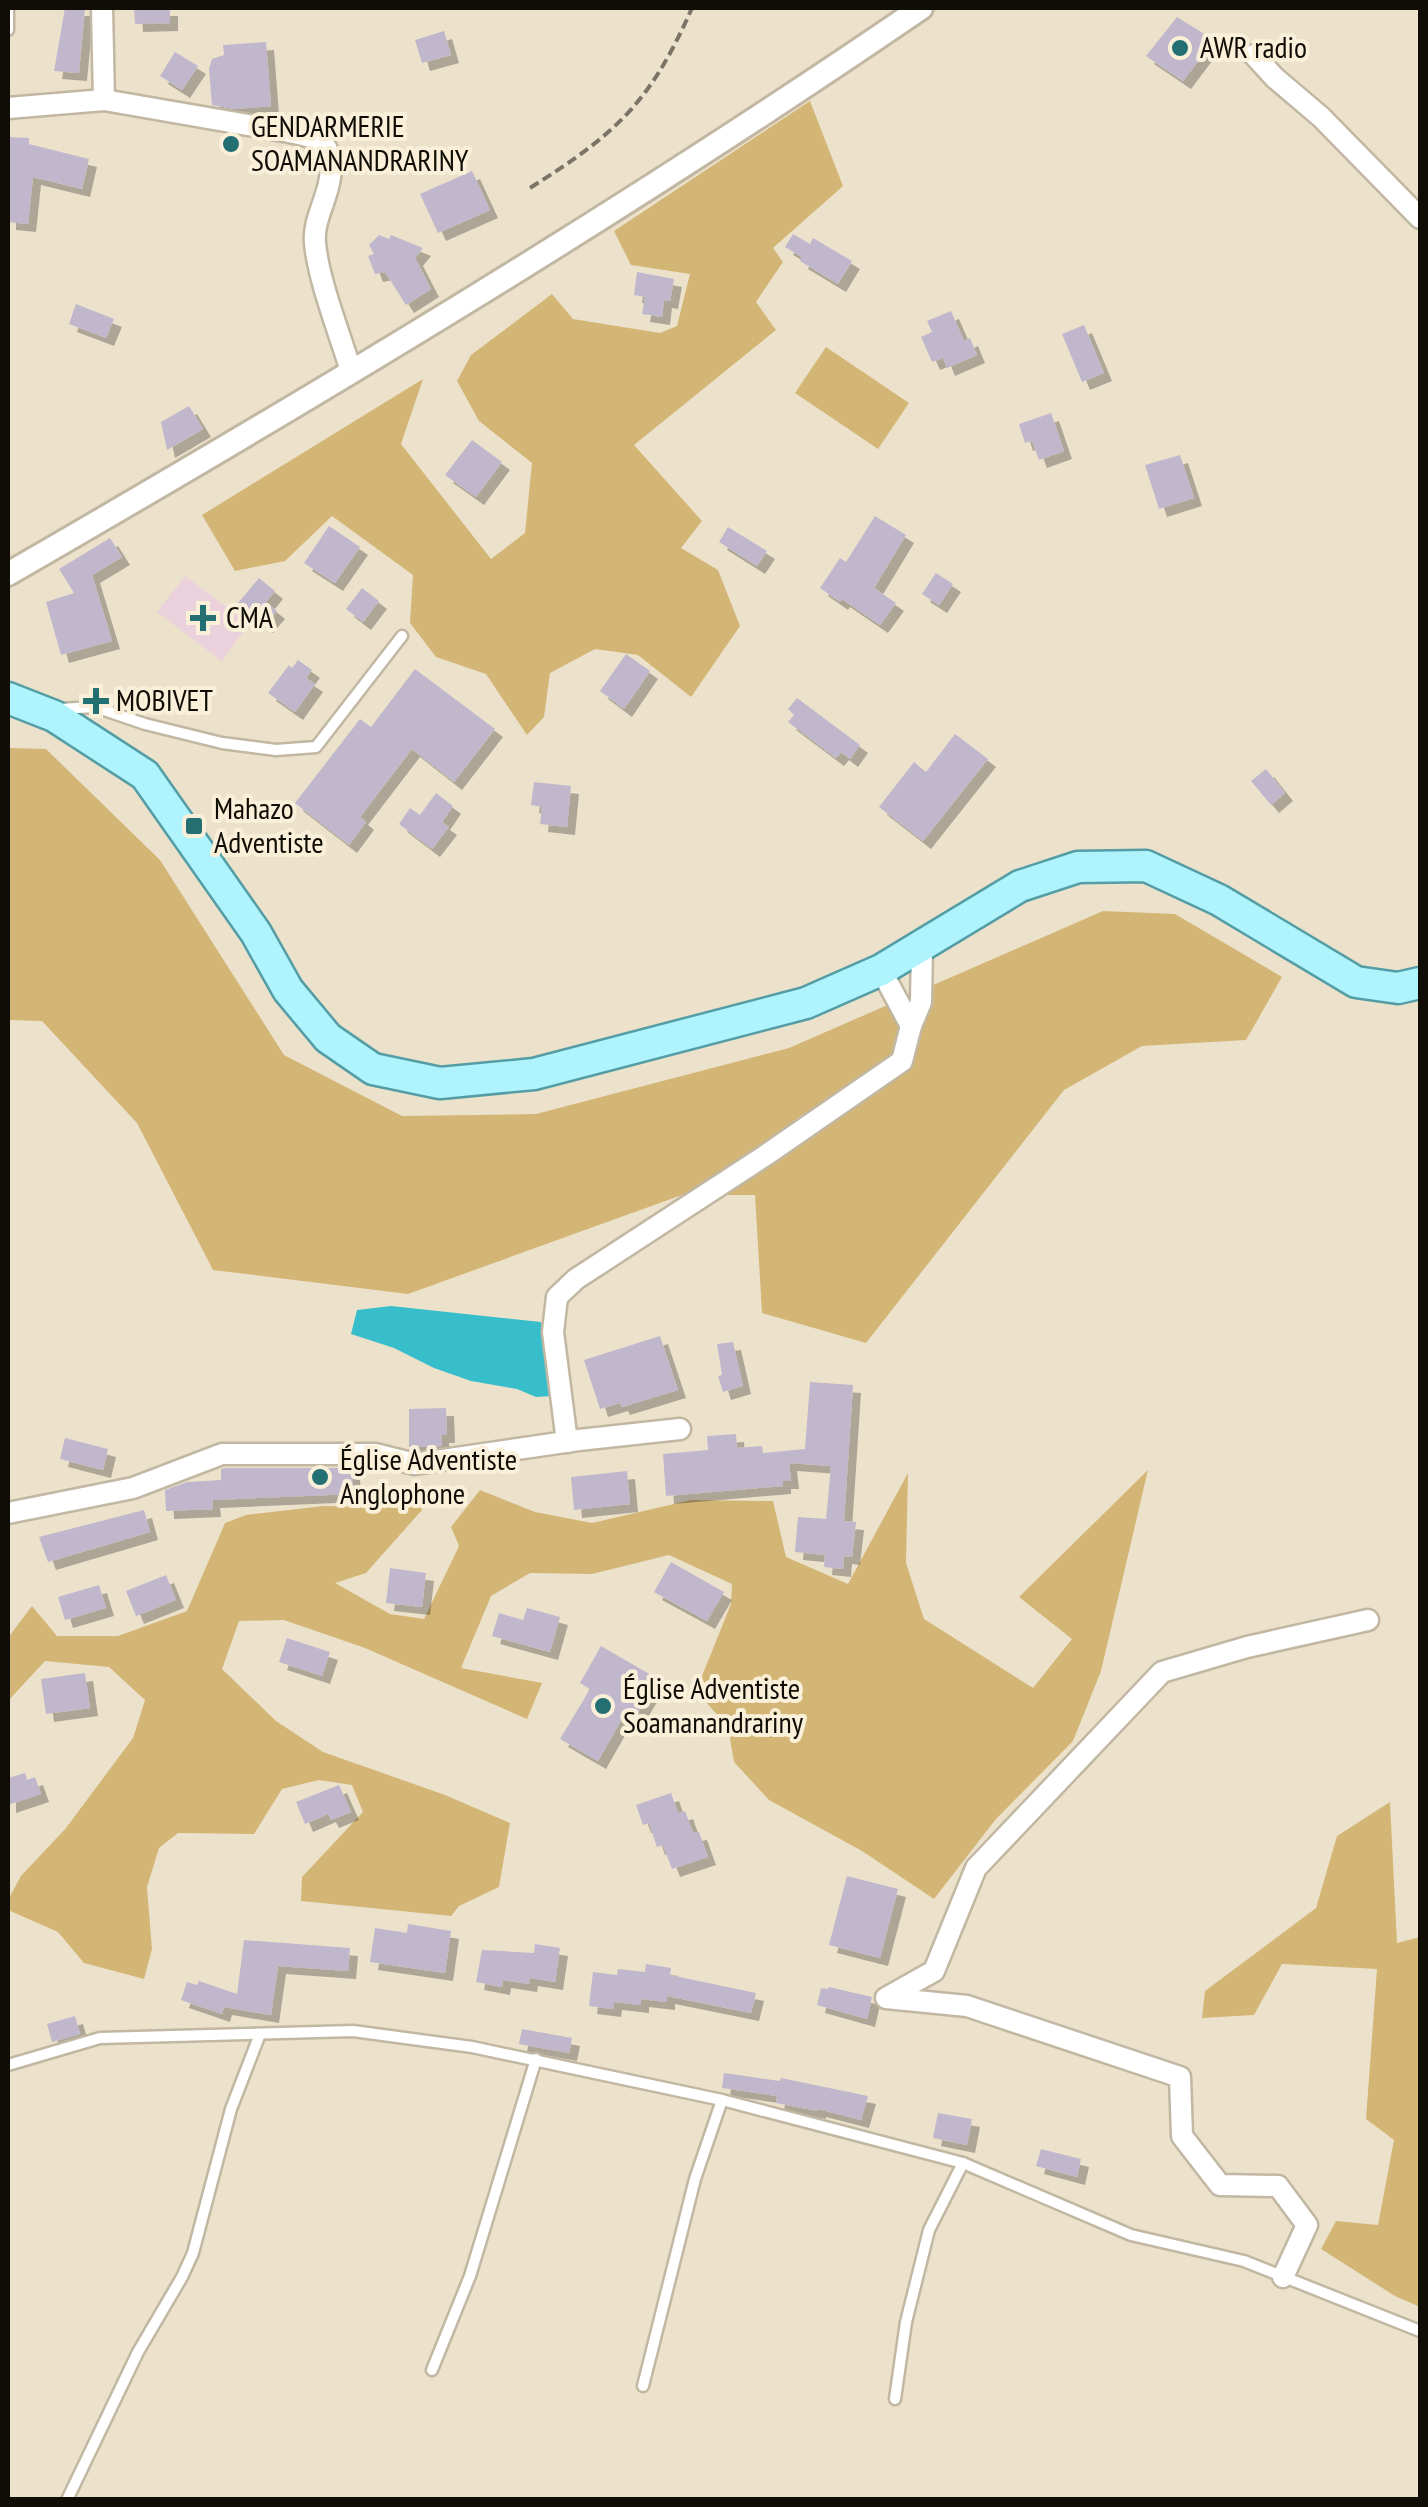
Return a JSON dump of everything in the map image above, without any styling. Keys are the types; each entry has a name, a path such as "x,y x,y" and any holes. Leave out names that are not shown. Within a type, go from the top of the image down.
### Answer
{"main road":[{"path":"8,698 54,716 146,775 256,933 288,990 328,1038 372,1069 440,1084 534,1074 806,1003 881,970 1020,886 1078,867 1146,866 1219,900 1356,982 1398,988 1420,983"}],"street":[{"path":"102,8 104,100"},
{"path":"8,574 533,260 921,8"},
{"path":"1254,54 1420,218"},
{"path":"8,108 104,100 318,140 330,154 328,196 314,240 351,371"},
{"path":"567,1442 553,1332 556,1297 576,1279 766,1156 902,1061 921,1002 922,947"},
{"path":"881,970 911,1026"},
{"path":"8,1514 133,1488 222,1454 375,1454 416,1464 680,1429"},
{"path":"1283,2277 1307,2225 1278,2186 1220,2185 1182,2136 1180,2077 966,2006 886,1998 934,1971 976,1868 1162,1672 1248,1647 1368,1620"}],"lane":[{"path":"8,8 8,30"},
{"path":"38,710 95,707 222,744 276,750 316,747 402,636"},
{"path":"8,2064 100,2038 353,2031 536,2059 722,2100 962,2164 1131,2235 1244,2261 1420,2331"},
{"path":"67,2500 138,2352 193,2253 232,2109 260,2034"},
{"path":"432,2370 470,2276 536,2059"},
{"path":"643,2386 695,2178 722,2100"},
{"path":"895,2399 906,2322 929,2230 962,2164"}],"path":[{"path":"530,188 592,149 621,124 658,76 692,8"}],"shaded area":[{"path":"810,101 843,186 773,248 783,262 756,302 776,330 634,445 702,521 681,548 718,570 740,626 691,697 638,655 595,649 550,673 544,717 527,735 486,674 436,657 410,623 413,575 332,516 285,561 235,571 202,515 423,379 401,444 491,559 525,533 532,463 479,421 457,381 471,355 552,294 573,319 660,333 677,326 690,274 631,265 614,231"},
{"path":"826,347 909,403 878,449 795,393"},
{"name":"CMA","path":"185,576 249,624 222,661 157,612"},
{"path":"8,748 46,749 160,860 284,1055 402,1116 536,1114 789,1048 1103,911 1175,914 1282,977 1246,1040 1142,1046 1064,1090 866,1343 762,1313 755,1195 682,1195 408,1294 213,1270 137,1123 42,1021 8,1020"},
{"path":"1148,1470 1101,1671 1073,1741 996,1819 934,1899 862,1851 769,1800 734,1762 728,1727 696,1691 731,1604 732,1584 669,1555 592,1574 530,1573 491,1596 461,1668 542,1683 527,1719 365,1648 284,1620 239,1621 222,1669 276,1721 323,1752 445,1795 510,1823 499,1887 459,1906 451,1916 301,1901 302,1877 363,1812 352,1785 319,1780 282,1789 254,1834 178,1833 159,1848 147,1887 152,1949 144,1979 84,1963 58,1932 8,1910 8,1900 21,1876 66,1828 133,1738 145,1700 109,1667 45,1661 8,1701 8,1638 32,1606 57,1636 118,1636 187,1611 225,1523 246,1515 324,1506 375,1507 415,1488 422,1510 366,1573 335,1583 390,1614 424,1619 459,1546 451,1527 480,1490 535,1512 592,1523 691,1500 773,1501 786,1557 848,1584 908,1473 906,1563 924,1619 1033,1688 1072,1639 1019,1597"},
{"path":"1390,1802 1397,1943 1420,1937 1420,2307 1395,2296 1321,2249 1336,2221 1378,2225 1394,2140 1366,2119 1377,1969 1282,1964 1254,2015 1202,2018 1205,1991 1316,1908 1337,1836"}],"water":[{"path":"391,1306 541,1322 552,1396 536,1397 517,1389 471,1381 351,1334 357,1310"}],"building":[{"path":"65,8 85,8 79,73 54,71"},
{"path":"134,8 170,8 170,23 135,24"},
{"name":"AWR radio","path":"1177,17 1214,40 1183,81 1146,56"},
{"path":"444,31 451,55 422,63 415,40"},
{"path":"266,42 271,106 235,109 212,105 209,69 212,59 224,55 223,45"},
{"path":"175,52 198,66 182,90 160,76"},
{"path":"8,137 29,138 29,144 89,159 82,189 33,177 28,224 8,222"},
{"path":"472,171 490,210 438,233 420,194"},
{"path":"793,234 810,244 813,238 852,261 838,284 785,247"},
{"path":"379,235 389,239 391,235 423,248 415,258 431,289 406,305 385,272 375,274 368,256 374,254 369,245"},
{"path":"637,272 674,279 670,301 664,300 662,317 642,314 645,297 634,295"},
{"path":"76,304 114,319 106,338 69,324"},
{"path":"951,311 964,341 970,338 977,355 947,368 943,358 932,362 921,337 932,332 927,321"},
{"path":"1084,325 1104,373 1082,382 1062,334"},
{"path":"189,406 203,429 167,450 161,422"},
{"path":"1051,413 1064,451 1039,460 1032,441 1025,443 1019,424"},
{"path":"472,440 502,462 476,497 445,475"},
{"path":"1180,455 1194,498 1159,509 1145,465"},
{"path":"875,516 906,535 874,588 896,603 880,625 820,588 840,558 846,562"},
{"path":"329,526 360,547 335,583 304,563"},
{"path":"728,527 767,551 757,566 719,542"},
{"path":"110,538 122,557 92,575 112,641 61,655 46,602 74,593 59,569"},
{"path":"936,573 953,584 939,605 922,594"},
{"path":"259,578 275,591 266,602 277,611 265,625 238,603"},
{"path":"362,588 379,601 363,622 346,609"},
{"path":"626,654 650,671 624,709 600,691"},
{"path":"298,660 312,670 306,678 315,684 295,712 268,693 289,665 292,668"},
{"path":"415,669 495,729 454,782 412,749 360,817 366,822 349,845 295,803 360,719 371,727"},
{"path":"797,698 860,745 850,759 841,752 836,758 788,722 794,715 788,709"},
{"path":"955,734 988,759 923,841 879,807 914,762 926,772"},
{"path":"1266,769 1285,793 1271,805 1251,781"},
{"path":"534,782 571,786 567,827 540,824 542,807 531,805"},
{"path":"436,793 453,806 442,822 449,827 432,849 399,824 410,808 420,815"},
{"path":"660,1336 678,1390 622,1407 620,1403 600,1409 584,1360"},
{"path":"733,1342 743,1386 723,1392 717,1344"},
{"path":"810,1382 853,1385 844,1521 856,1522 852,1557 844,1556 843,1569 824,1567 825,1555 795,1552 798,1517 826,1519 831,1466 789,1463 791,1481 783,1481 783,1486 666,1496 663,1454 708,1450 707,1436 736,1434 737,1448 762,1446 763,1453 805,1449"},
{"path":"446,1408 447,1435 441,1435 442,1446 409,1447 409,1409"},
{"path":"65,1438 108,1449 103,1470 60,1459"},
{"path":"352,1468 353,1494 212,1500 213,1509 166,1511 165,1490 187,1482 221,1480 221,1469"},
{"path":"627,1471 630,1504 574,1510 571,1477"},
{"path":"144,1510 150,1532 48,1562 39,1537"},
{"path":"671,1562 724,1592 707,1621 654,1592"},
{"path":"390,1568 426,1573 422,1607 386,1603"},
{"path":"166,1575 176,1600 136,1616 126,1591"},
{"path":"99,1585 106,1608 65,1620 58,1597"},
{"path":"527,1608 560,1617 550,1652 492,1636 499,1613 523,1620"},
{"path":"287,1638 330,1652 322,1676 279,1662"},
{"path":"601,1646 658,1679 636,1716 627,1710 598,1761 560,1739 590,1689 580,1683"},
{"path":"85,1673 90,1708 46,1714 41,1679"},
{"path":"25,1773 27,1780 35,1777 41,1794 8,1805 8,1778"},
{"path":"339,1785 351,1812 331,1820 328,1814 305,1824 296,1802"},
{"path":"671,1793 678,1813 685,1811 693,1833 699,1832 708,1857 672,1869 663,1845 657,1847 649,1823 643,1825 636,1805"},
{"path":"847,1876 898,1889 880,1958 829,1945"},
{"path":"408,1924 451,1931 445,1973 370,1962 375,1928 407,1933"},
{"path":"244,1940 350,1948 348,1971 278,1966 271,2015 224,2007 222,2014 181,2000 187,1982 197,1985 199,1981 237,1994"},
{"path":"535,1944 560,1948 555,1982 530,1978 529,1984 503,1980 502,1987 476,1982 482,1950 534,1953"},
{"path":"646,1964 671,1968 670,1975 756,1993 751,2013 667,1996 667,2002 641,1999 641,2005 614,2002 613,2009 589,2006 593,1972 645,1972"},
{"path":"821,1988 872,1997 867,2019 817,2005"},
{"path":"75,2016 80,2034 52,2042 47,2024"},
{"path":"522,2029 572,2038 569,2053 519,2044"},
{"path":"724,2073 780,2081 781,2078 868,2096 861,2120 776,2103 777,2096 722,2088"},
{"path":"938,2113 972,2119 967,2145 933,2138"},
{"path":"1041,2149 1081,2159 1077,2177 1036,2166"}],"place":[{"name":"AWR radio","path":"1180,48"},
{"name":"GENDARMERIE SOAMANANDRARINY","path":"231,144"},
{"name":"CMA","path":"203,618"},
{"name":"MOBIVET","path":"96,701"},
{"name":"Mahazo Adventiste","path":"194,826"},
{"name":"Église Adventiste Anglophone","path":"320,1477"},
{"name":"Église Adventiste Soamanandrariny","path":"603,1706"}]}
